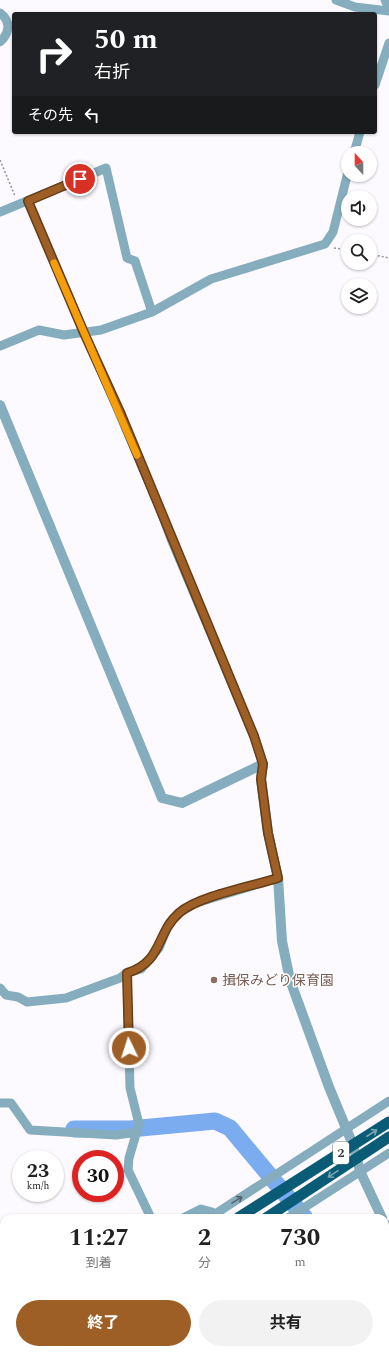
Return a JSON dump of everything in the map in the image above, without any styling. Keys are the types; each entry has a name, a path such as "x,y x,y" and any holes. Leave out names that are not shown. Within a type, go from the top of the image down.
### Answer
{"highway":[{"name":"2","path":"244,1214 389,1122"},
{"name":"2","path":"273,1214 389,1138"}],"street":[{"path":"336,0 355,7 389,10 385,0"},
{"path":"0,13 6,17 9,26 4,38 0,42"},
{"path":"377,79 389,43"},
{"path":"356,146 359,134"},
{"path":"0,212 106,168 127,258 135,261 152,312"},
{"path":"0,346 39,330 64,335 101,330 152,312 211,279 325,244 333,232 346,182"},
{"path":"28,201 159,506 171,539 254,736 263,764 261,779 266,818 278,878 282,941 290,980 328,1087 353,1145 360,1171 380,1214"},
{"path":"0,405 162,798 182,803 263,764"},
{"path":"0,988 6,995 18,997 27,1002 66,998 120,978 127,973 141,969 159,948 169,924 181,912 196,903 278,878"},
{"path":"127,973 130,1088 139,1124 138,1132 129,1158 128,1170 149,1214"},
{"path":"213,1214 266,1182 389,1101"},
{"path":"0,1103 11,1103 30,1130 116,1135 138,1132"},
{"path":"294,1214 389,1153"},
{"path":"191,1214 201,1209 209,1214"}],"path":[{"path":"0,160 18,205"},
{"path":"325,244 333,248 341,249"},
{"path":"377,255 389,258"}],"waterway":[{"path":"74,1129 130,1129 215,1121 230,1128 302,1214"}],"slow traffic":[{"path":"54,263 120,412 137,455"}],"place":[{"name":"揖保みどり保育園","path":"214,980"}],"route":[{"path":"80,179 28,201 84,333 120,412 171,539 210,628 254,736 263,764 261,779 268,833 278,878 196,903 181,912 169,924 159,948 141,969 127,973 127,1026 129,1048"}]}
